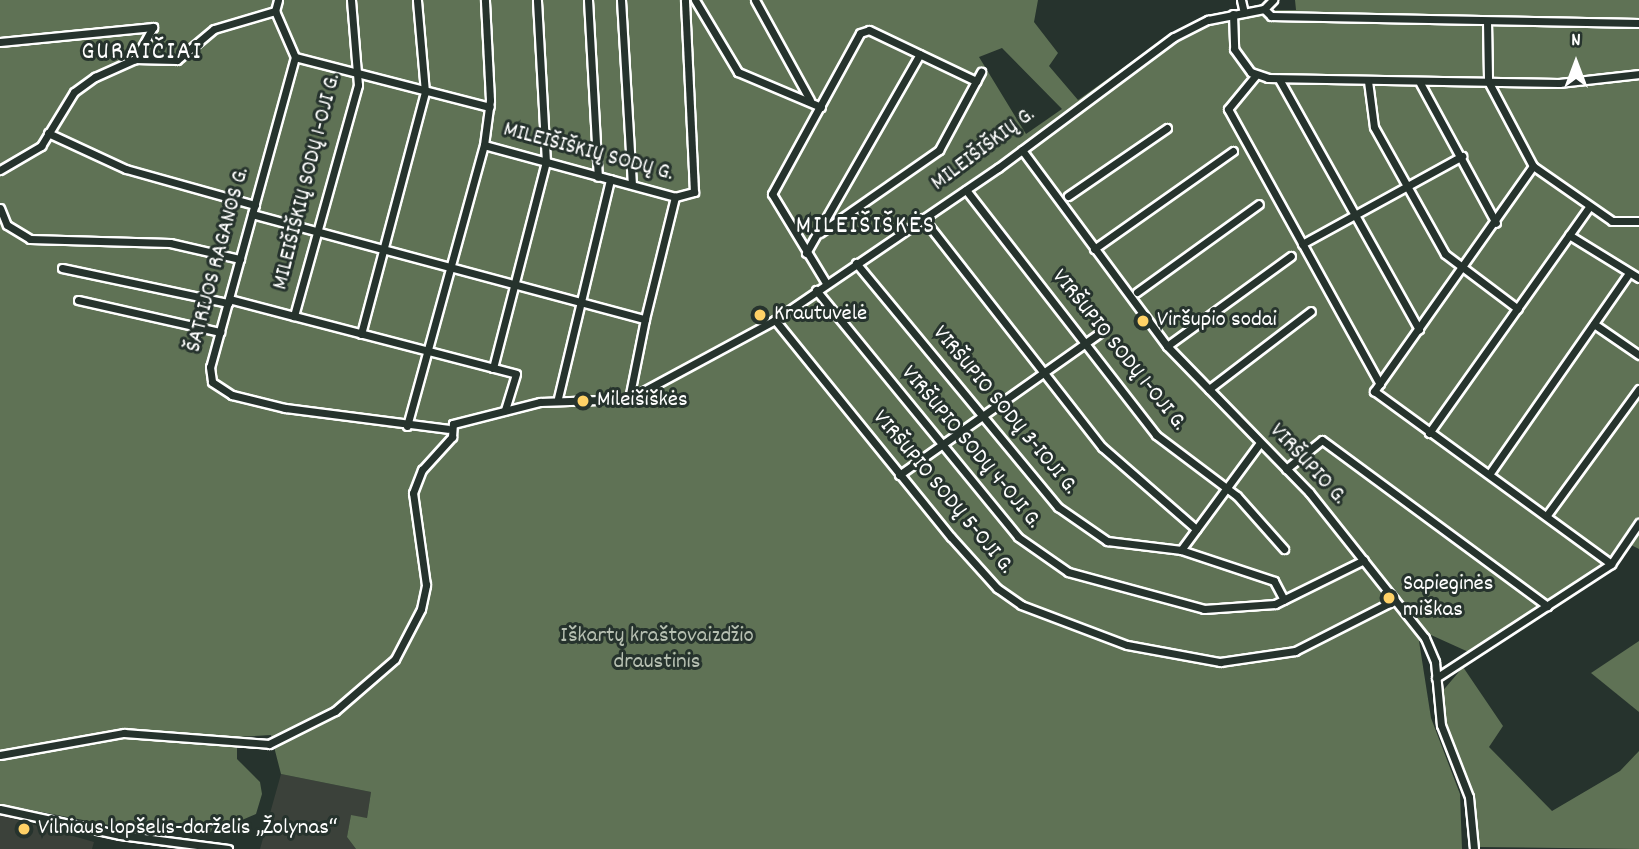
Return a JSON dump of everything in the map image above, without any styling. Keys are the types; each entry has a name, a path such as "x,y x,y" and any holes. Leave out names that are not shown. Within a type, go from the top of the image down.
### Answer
{"street":[{"path":"278,0 275,11 295,57 490,107"},
{"name":"MILEIŠIŠKIŲ SODŲ 1-OJI G.","path":"351,0 357,74 294,316 517,376 505,410"},
{"path":"361,334 425,92 417,0"},
{"path":"484,145 490,107 485,0"},
{"path":"493,368 546,162 537,0"},
{"path":"588,0 598,177"},
{"path":"621,0 632,184"},
{"name":"MILEIŠIŠKIŲ SODŲ G.","path":"407,426 484,145 675,197 691,195 697,184 685,0"},
{"path":"695,0 735,70 821,107"},
{"path":"755,0 811,101"},
{"path":"1241,0 1244,13"},
{"path":"1273,0 1264,9 1271,16 1639,23"},
{"name":"MILEIŠIŠKIŲ G.","path":"450,433 460,436 461,427 505,410 558,398 629,399 775,320 966,190 1174,37 1233,14 1264,9"},
{"path":"0,170 31,156 81,86 135,59 177,60 214,29 275,11"},
{"path":"1233,14 1232,44 1256,75 1279,79 1559,83 1639,74"},
{"path":"1487,22 1488,81 1533,166 1612,221 1639,221"},
{"path":"0,42 153,27 135,59"},
{"path":"826,283 772,194 864,30 976,81"},
{"path":"806,253 820,233 920,54"},
{"name":"ŠATRIJOS RAGANOS G.","path":"295,57 210,367 222,391 285,408 450,433"},
{"path":"820,233 939,150 981,72"},
{"path":"1256,75 1227,109 1380,384"},
{"path":"1279,79 1419,330"},
{"path":"1368,81 1374,127 1461,271 1518,309"},
{"path":"1420,83 1496,223"},
{"path":"1068,196 1167,128"},
{"path":"48,133 125,169 255,205"},
{"name":"VIRŠUPIO G.","path":"1021,150 1167,345 1286,469 1364,560 1432,650 1441,725 1469,797 1474,849"},
{"path":"1094,249 1233,151"},
{"path":"1302,244 1462,156"},
{"path":"1533,166 1496,223 1374,391 1490,473 1611,564"},
{"path":"558,398 610,179"},
{"name":"VIRŠUPIO SODŲ 1-OJI G.","path":"966,190 1156,435 1228,489 1284,549"},
{"path":"629,399 645,319 675,197"},
{"path":"1137,292 1259,204"},
{"path":"1430,433 1589,207"},
{"path":"0,208 7,225 30,239 170,243 240,259"},
{"path":"253,214 645,319"},
{"path":"923,218 1102,447 1196,529"},
{"path":"1569,235 1627,276 1639,278"},
{"path":"1167,345 1291,256"},
{"name":"VIRŠUPIO SODŲ 3-IOJI G.","path":"856,263 1069,516 1112,543 1140,540 1181,550 1274,581 1284,600"},
{"path":"62,268 294,316"},
{"path":"1490,473 1627,276"},
{"name":"VIRŠUPIO SODŲ 4-OJI G.","path":"816,290 1027,546 1068,572 1198,609 1284,600 1364,560"},
{"path":"78,300 220,332"},
{"path":"1209,389 1311,311"},
{"name":"VIRŠUPIO SODŲ 5-OJI G.","path":"775,320 899,475 1008,598 1152,651 1220,662 1295,651 1395,600"},
{"path":"1594,324 1639,355"},
{"path":"899,475 1101,332"},
{"path":"1547,515 1639,389"},
{"path":"0,755 135,733 268,744 335,711 395,659 421,609 426,585 414,493 422,470 450,433"},
{"path":"1286,469 1322,440 1547,606"},
{"path":"1181,550 1260,443"},
{"path":"1436,678 1611,564 1639,523"},
{"path":"0,809 120,835 228,849"}],"shaded area":[{"path":"281,774 371,792 367,818 351,816 347,837 356,849 260,849"},
{"name":"Vilniaus lopšelis-darželis „Žolynas“","path":"0,815 94,842 92,849 0,849"}],"green space":[{"name":"Iškartų kraštovaizdžio draustinis","path":"0,0 1038,0 1034,22 1058,53 1049,66 1078,100 1168,36 1233,10 1296,10 1295,0 1639,0 1639,549 1629,544 1611,568 1473,654 1431,635 1419,641 1431,718 1460,794 1462,849 356,849 347,837 351,815 367,818 371,792 281,774 271,735 237,737 237,759 260,782 262,794 256,814 214,832 114,826 0,804","holes":["1002,48 1062,109 1026,134 979,57"]},
{"path":"1639,641 1639,712 1591,673"},
{"path":"1463,667 1503,726 1489,747 1552,811 1620,771 1639,751 1639,849 1477,847 1474,798 1443,723 1440,694"}],"place":[{"name":"Krautuvėlė","path":"760,315"},
{"name":"Viršupio sodai","path":"1143,321"},
{"name":"Mileišiškės","path":"583,401"},
{"name":"Sapieginės miškas","path":"1389,598"},
{"name":"Vilniaus lopšelis-darželis „Žolynas“","path":"24,829"}],"district":[{"name":"GURAIČIAI","path":"142,53"},
{"name":"MILEIŠIŠKĖS","path":"866,227"}]}
